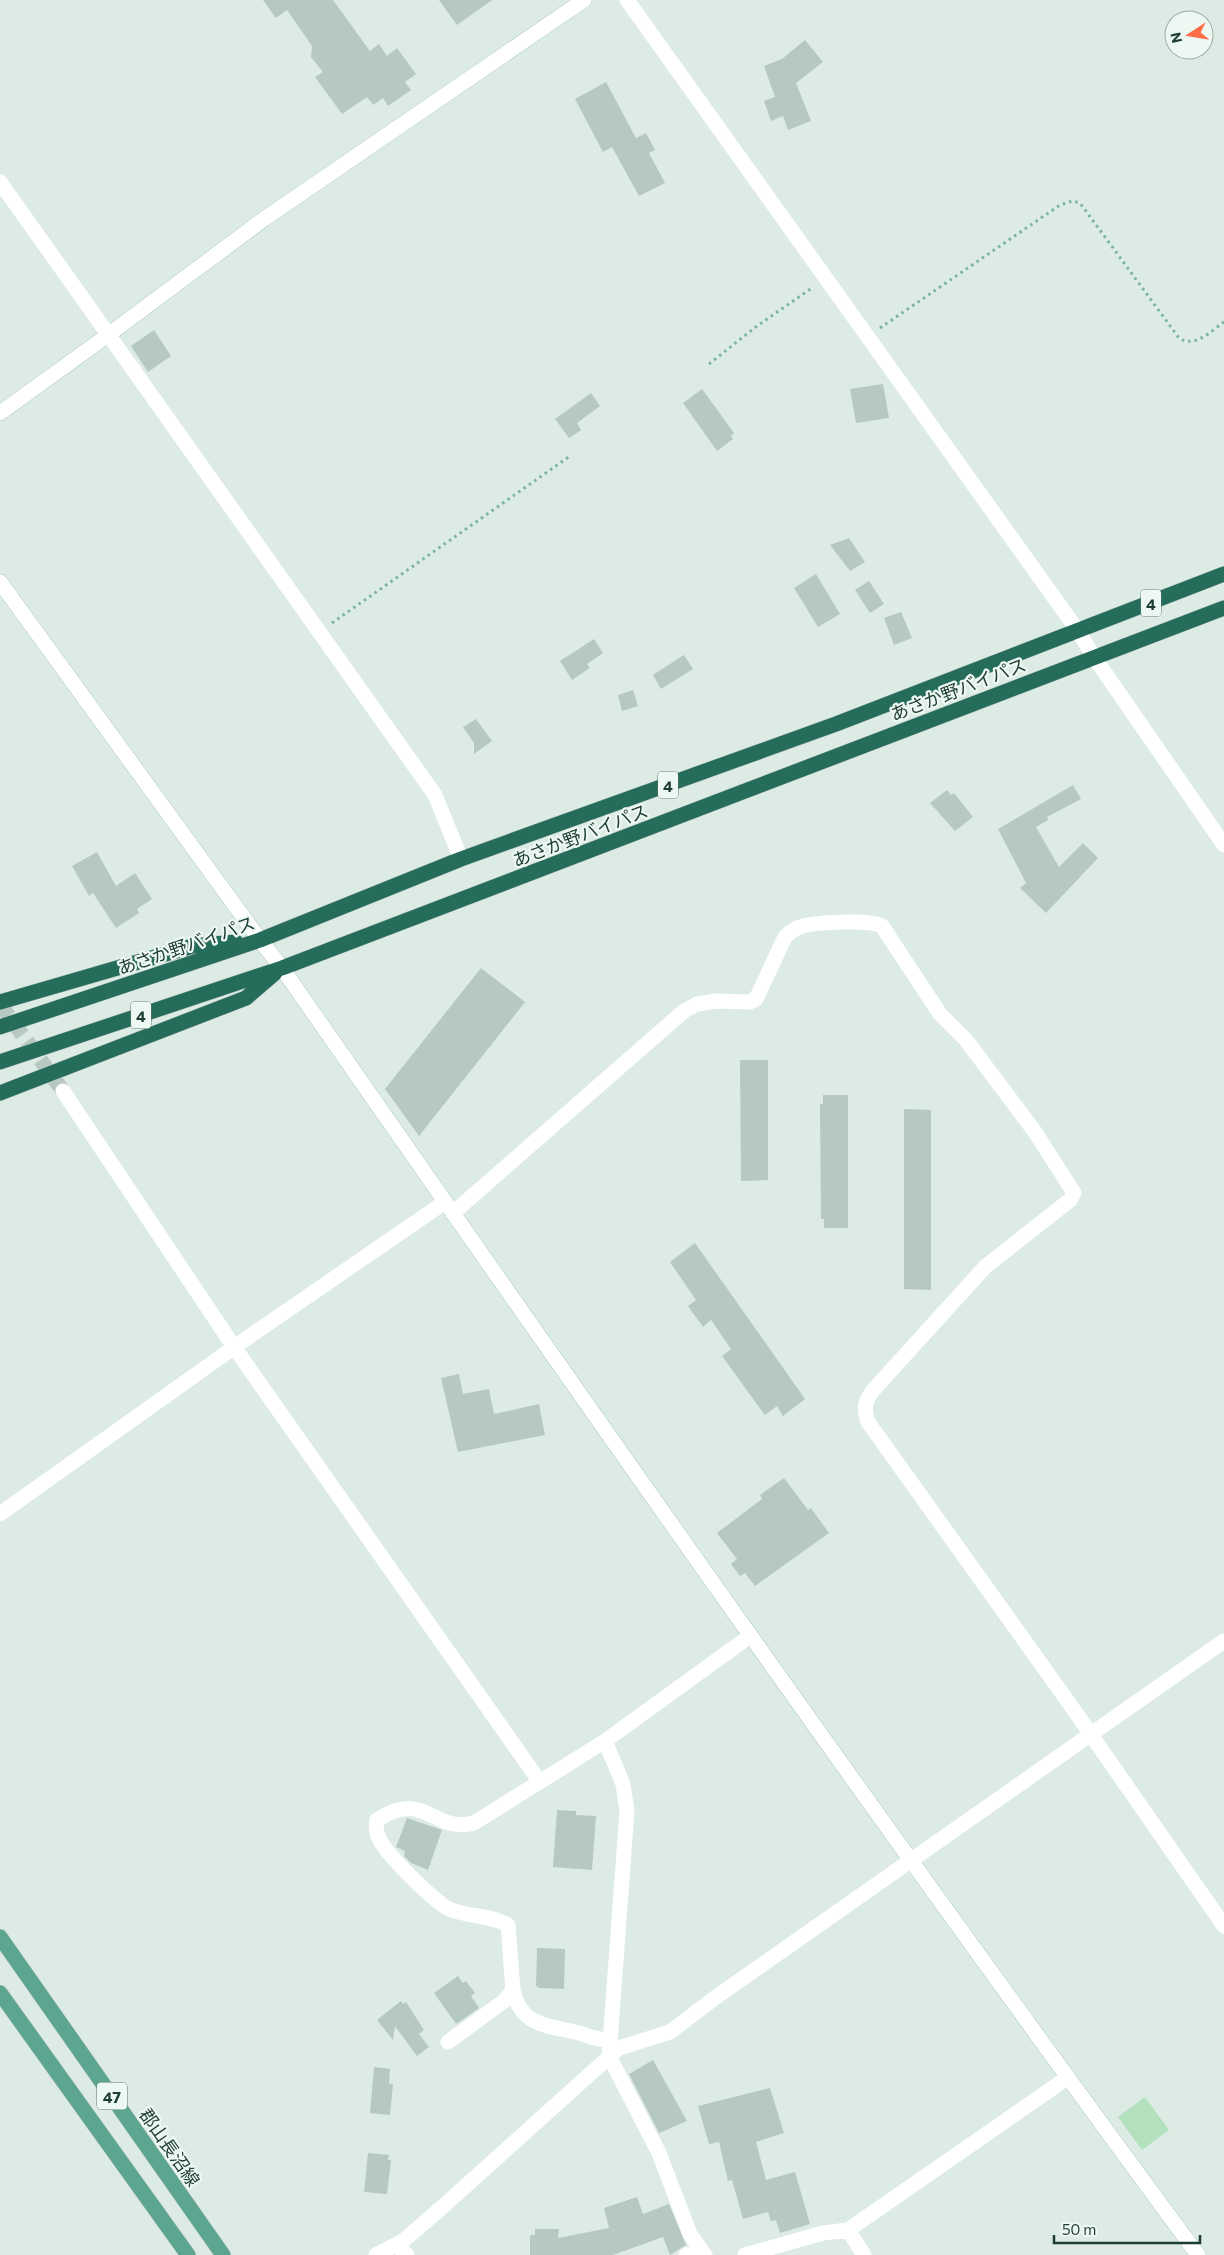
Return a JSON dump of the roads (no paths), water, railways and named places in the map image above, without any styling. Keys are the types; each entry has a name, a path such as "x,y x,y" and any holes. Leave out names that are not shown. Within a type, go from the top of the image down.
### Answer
{"highway":[{"name":"あさか野バイパス","path":"0,1027 260,940 462,859 827,727 1224,574"},
{"name":"あさか野バイパス","path":"0,1062 282,968 1224,608"},
{"name":"4","path":"1,1001 193,946 260,940"},
{"path":"0,1093 246,998 282,968"}],"main road":[{"name":"郡山長沼線","path":"0,1937 223,2255"},
{"name":"47","path":"0,1993 188,2255"}],"street":[{"path":"0,413 108,336 264,219 584,0"},
{"path":"627,0 827,277 867,337 1078,631 1224,845"},
{"path":"0,182 435,795 462,859"},
{"path":"0,582 282,968 750,1636 1067,2078 1198,2255"},
{"path":"0,1514 234,1347 449,1208 684,1011 702,1003 750,1002 756,999 785,937 792,931 814,924 871,923 882,926 940,1014 966,1040 1035,1132 1074,1193 1070,1200 985,1267 870,1394 866,1399 865,1413 868,1422 1069,1703 1090,1736 1224,1926"},
{"path":"63,1091 234,1347 540,1782"},
{"path":"609,2039 598,2040 536,2023 520,2008 513,1990 508,1925 456,1912 439,1903 425,1891 380,1842 376,1825 377,1820 388,1812 404,1808 414,1808 454,1825 469,1824 483,1819 605,1740 750,1636"},
{"path":"376,2255 401,2250 440,2209 619,2048 670,2032 716,1997 1224,1642"},
{"path":"605,1740 623,1784 627,1811 609,2056 659,2152 690,2234 703,2253 686,2255"},
{"path":"448,2042 504,2000 513,1990"},
{"path":"745,2255 823,2233 848,2230 1067,2078"},
{"path":"848,2230 864,2255"}],"tunnel":[{"path":"0,1004 63,1091"}]}
